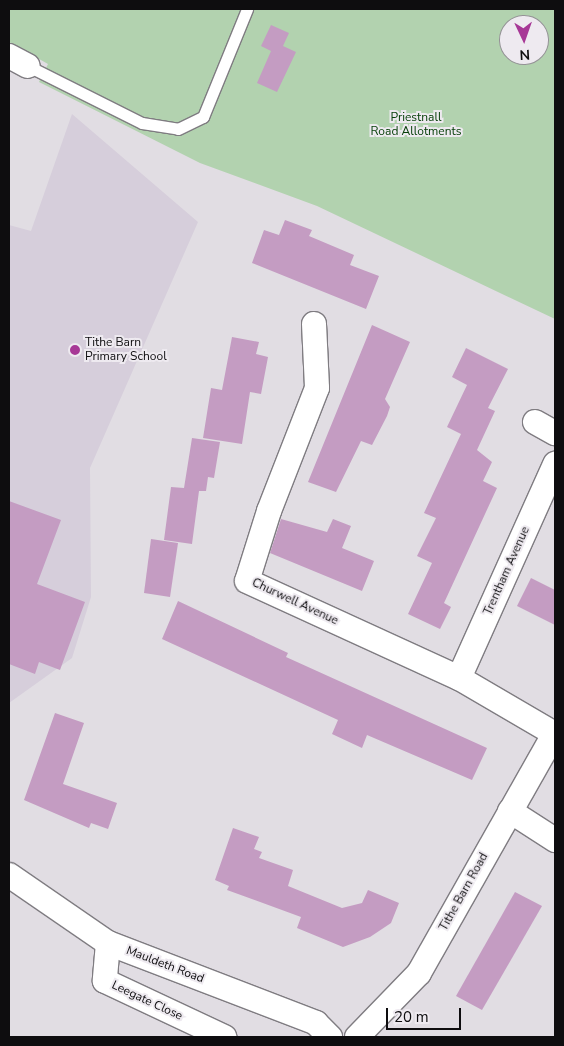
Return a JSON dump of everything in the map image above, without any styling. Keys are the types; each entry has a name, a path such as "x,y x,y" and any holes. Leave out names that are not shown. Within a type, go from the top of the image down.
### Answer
{"street":[{"name":"Churwell Avenue","path":"314,324 317,388 268,511 247,581 459,678 555,734"},
{"path":"534,422 555,433"},
{"name":"Trentham Avenue","path":"459,678 555,464"},
{"name":"Tithe Barn Road","path":"357,1037 419,974 555,734"},
{"path":"510,811 555,840"},
{"name":"Mauldeth Road","path":"9,876 108,943 316,1023 330,1037"},
{"name":"Leegate Close","path":"108,943 105,981 224,1037"}],"lane":[{"path":"18,61 142,123 178,129 203,116 247,9"}],"shaded area":[{"name":"Tithe Barn Primary School","path":"72,114 198,222 90,468 91,597 72,658 9,703 9,225 31,231"}],"green space":[{"name":"Priestnall Road Allotments","path":"9,9 555,9 555,319 317,206 200,163 39,82 48,64 9,42"}],"building":[{"path":"271,25 289,33 283,46 296,52 277,92 257,83 271,51 261,46"},
{"path":"285,220 312,230 309,236 354,255 350,265 379,276 366,309 252,263 264,230 279,235"},
{"path":"372,325 410,342 385,399 390,407 387,416 372,445 361,441 336,492 308,482"},
{"path":"232,337 259,342 256,354 268,357 261,394 250,392 242,444 203,438 211,388 222,390"},
{"path":"466,348 508,369 488,408 495,411 477,450 492,462 483,481 497,488 444,603 451,607 440,629 408,614 432,563 417,556 436,518 424,513 461,434 447,427 467,385 452,377"},
{"path":"192,438 220,442 214,478 208,477 206,491 199,491 192,544 164,540 171,487 184,488"},
{"path":"9,501 61,520 37,584 85,602 60,670 39,662 35,674 9,664"},
{"path":"281,519 327,532 333,519 351,526 342,548 374,561 362,591 270,553"},
{"path":"151,539 178,543 170,597 144,593"},
{"path":"531,578 555,590 555,625 517,606"},
{"path":"178,601 288,653 286,657 487,748 472,780 367,735 362,748 332,734 338,720 162,639"},
{"path":"55,713 84,723 63,784 117,803 108,829 91,823 89,828 24,800"},
{"path":"233,828 259,837 254,849 262,852 259,858 293,870 288,886 342,908 362,903 368,890 399,903 391,923 370,937 343,947 297,928 301,917 227,890 229,886 215,880"},
{"path":"515,892 542,906 482,1010 456,996"}],"place":[{"name":"Tithe Barn Primary School","path":"75,350"}]}
